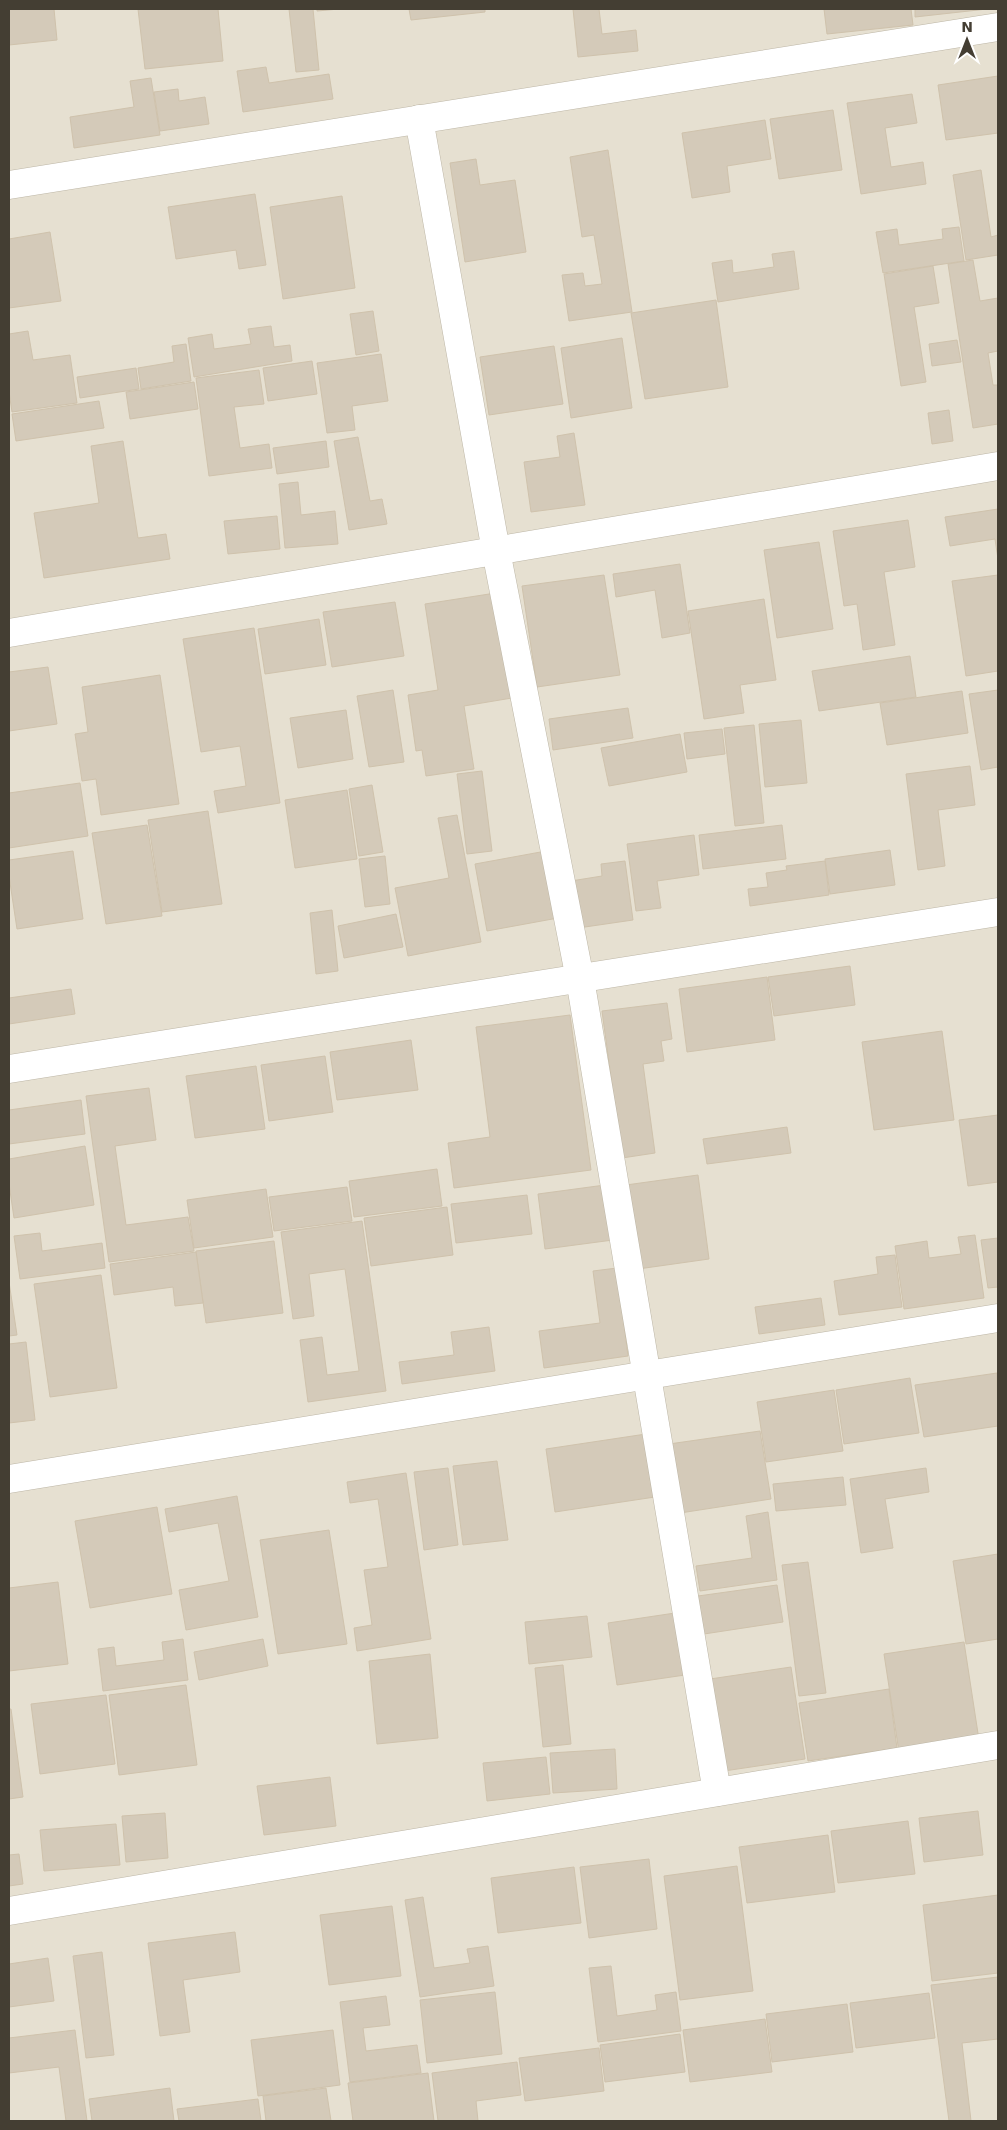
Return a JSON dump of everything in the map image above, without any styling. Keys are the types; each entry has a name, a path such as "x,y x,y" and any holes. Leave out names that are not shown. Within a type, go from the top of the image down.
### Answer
{"street":[{"path":"9,185 998,27"},
{"path":"419,119 496,550 580,979 645,1376 717,1792"},
{"path":"9,633 998,466"},
{"path":"9,1069 998,912"},
{"path":"9,1479 998,1318"},
{"path":"9,1910 998,1745"}],"shaded area":[{"path":"9,9 998,9 998,2121 9,2121"}],"building":[{"path":"9,9 54,9 57,40 9,45"},
{"path":"138,9 218,9 223,61 145,69"},
{"path":"289,9 313,9 319,70 296,72"},
{"path":"317,9 339,9 317,11"},
{"path":"409,9 485,9 485,12 411,20"},
{"path":"573,9 599,9 602,34 636,30 638,51 578,57"},
{"path":"824,9 911,9 913,25 827,34"},
{"path":"915,9 987,9 915,17"},
{"path":"266,67 269,83 329,74 333,99 243,112 237,71"},
{"path":"998,76 998,133 946,140 938,85"},
{"path":"151,78 160,135 74,148 70,117 134,107 130,81"},
{"path":"178,89 179,101 205,97 209,124 160,131 154,92"},
{"path":"912,94 917,123 885,128 891,167 923,162 926,184 861,194 847,103"},
{"path":"833,110 842,170 779,179 770,119"},
{"path":"765,120 771,159 727,166 730,192 692,198 682,133"},
{"path":"608,150 632,312 569,321 562,275 583,273 585,286 602,284 594,235 582,237 570,157"},
{"path":"476,159 480,185 515,180 526,252 465,262 450,163"},
{"path":"981,170 991,237 998,235 998,255 966,260 953,175"},
{"path":"255,194 266,265 239,269 236,250 176,259 168,207"},
{"path":"342,196 355,288 283,299 270,207"},
{"path":"959,227 964,261 883,273 876,232 897,229 899,245 943,239 942,229"},
{"path":"50,232 61,301 9,308 9,239"},
{"path":"794,251 799,289 718,302 712,263 732,260 733,273 774,267 772,254"},
{"path":"973,260 980,301 998,298 998,351 988,353 993,385 998,385 998,424 973,428 948,264"},
{"path":"933,266 939,303 914,307 926,382 901,386 884,274"},
{"path":"716,300 728,387 645,399 631,313"},
{"path":"373,311 379,351 356,355 350,314"},
{"path":"271,326 274,347 290,345 292,361 194,377 188,338 212,334 214,349 251,344 248,329"},
{"path":"28,331 33,360 70,355 77,403 12,412 9,392 9,334"},
{"path":"622,338 632,408 571,418 561,348"},
{"path":"957,340 961,362 932,366 929,344"},
{"path":"186,344 191,381 141,389 138,368 174,362 172,346"},
{"path":"554,346 563,404 489,415 480,357"},
{"path":"381,354 388,401 352,406 355,430 327,433 317,363"},
{"path":"312,361 317,394 268,401 263,368"},
{"path":"136,368 139,389 80,398 77,377"},
{"path":"259,370 264,404 234,407 240,448 269,444 272,468 209,476 196,378"},
{"path":"194,382 198,409 130,419 126,392"},
{"path":"99,401 104,428 16,441 12,414"},
{"path":"949,410 953,441 932,444 928,413"},
{"path":"574,433 585,505 531,512 524,462 560,457 557,436"},
{"path":"358,437 370,501 382,499 387,524 349,530 334,441"},
{"path":"123,441 138,538 166,534 170,559 44,578 34,513 99,503 91,446"},
{"path":"326,441 329,467 277,474 273,448"},
{"path":"298,482 301,515 335,511 338,544 285,548 279,484"},
{"path":"998,509 998,559 995,539 950,546 945,517"},
{"path":"277,516 280,549 228,554 224,521"},
{"path":"908,520 915,567 884,572 895,645 863,650 857,604 844,606 833,531"},
{"path":"819,542 833,629 777,638 764,550"},
{"path":"680,564 690,633 662,638 655,590 616,597 613,574"},
{"path":"604,575 620,675 537,687 522,586"},
{"path":"998,575 998,671 966,676 952,581"},
{"path":"502,592 518,697 464,706 474,769 426,776 422,750 416,751 408,695 438,690 425,604"},
{"path":"764,599 776,680 740,685 744,713 704,719 688,611"},
{"path":"395,602 404,656 332,667 323,612"},
{"path":"319,619 326,665 265,674 258,629"},
{"path":"254,628 280,803 218,813 214,791 246,786 240,746 201,752 183,639"},
{"path":"910,656 916,697 819,711 812,671"},
{"path":"48,667 57,724 9,731 9,672"},
{"path":"160,675 179,804 101,815 96,779 82,781 75,734 88,732 82,687"},
{"path":"393,690 404,762 369,767 357,696"},
{"path":"998,690 998,767 981,770 969,694"},
{"path":"962,691 968,733 887,745 880,703"},
{"path":"628,708 633,738 553,750 549,719"},
{"path":"346,710 353,759 298,768 290,718"},
{"path":"801,720 807,783 765,787 759,724"},
{"path":"754,725 764,823 735,826 724,728"},
{"path":"722,729 725,754 687,759 684,733"},
{"path":"680,734 687,772 609,786 601,748"},
{"path":"970,766 975,805 938,810 945,866 918,870 906,774"},
{"path":"482,771 492,851 467,854 457,774"},
{"path":"80,783 88,836 9,848 9,793"},
{"path":"372,785 383,852 359,856 349,789"},
{"path":"347,790 357,859 295,868 285,800"},
{"path":"208,811 222,904 162,912 148,820"},
{"path":"457,815 481,942 408,956 395,888 449,878 438,818"},
{"path":"147,825 162,916 106,924 92,833"},
{"path":"782,825 786,859 703,869 699,835"},
{"path":"694,835 699,875 657,881 661,908 636,911 627,844"},
{"path":"890,850 895,885 830,894 825,859"},
{"path":"73,851 83,919 17,929 9,876 9,860"},
{"path":"546,851 558,918 487,931 475,864"},
{"path":"385,856 390,904 365,907 359,859"},
{"path":"625,861 633,920 578,928 571,881 602,876 601,864"},
{"path":"825,861 829,895 750,906 748,889 768,887 766,873 787,870 786,866"},
{"path":"332,910 338,971 316,974 310,913"},
{"path":"396,914 403,947 344,958 338,926"},
{"path":"850,966 855,1005 774,1016 768,977"},
{"path":"767,977 775,1040 687,1052 679,989"},
{"path":"71,989 75,1014 9,1024 9,998"},
{"path":"667,1003 672,1039 661,1041 664,1061 643,1064 655,1153 622,1158 602,1011"},
{"path":"570,1015 591,1170 454,1188 448,1143 490,1137 476,1027"},
{"path":"942,1031 954,1120 874,1130 862,1042"},
{"path":"411,1040 418,1090 337,1100 330,1052"},
{"path":"325,1056 333,1112 269,1121 261,1065"},
{"path":"256,1066 265,1129 195,1138 186,1076"},
{"path":"149,1088 156,1140 115,1146 126,1225 188,1217 194,1251 109,1262 86,1096"},
{"path":"81,1100 85,1134 9,1144 9,1110"},
{"path":"998,1115 998,1182 968,1186 959,1120"},
{"path":"787,1127 791,1153 707,1164 703,1139"},
{"path":"85,1146 94,1205 14,1218 9,1184 9,1159"},
{"path":"437,1169 442,1206 354,1217 349,1181"},
{"path":"698,1175 709,1259 638,1269 626,1185"},
{"path":"605,1185 613,1240 545,1249 538,1194"},
{"path":"347,1187 352,1221 274,1231 269,1197"},
{"path":"266,1189 273,1237 194,1248 187,1200"},
{"path":"527,1195 532,1234 456,1243 451,1204"},
{"path":"447,1207 453,1255 371,1266 364,1218"},
{"path":"362,1221 386,1391 308,1402 300,1340 322,1337 327,1375 359,1371 345,1269 309,1274 314,1316 293,1319 281,1232"},
{"path":"40,1233 42,1251 102,1243 105,1268 20,1279 14,1236"},
{"path":"975,1235 984,1298 904,1309 895,1246 927,1241 929,1258 961,1254 958,1237"},
{"path":"998,1238 998,1287 988,1288 981,1240"},
{"path":"274,1241 283,1313 206,1323 196,1251"},
{"path":"196,1252 203,1303 175,1306 173,1287 114,1295 110,1264"},
{"path":"895,1255 902,1307 839,1315 834,1281 878,1274 876,1257"},
{"path":"617,1268 628,1356 544,1368 539,1331 600,1323 593,1271"},
{"path":"101,1275 117,1388 50,1397 34,1284"},
{"path":"9,1282 17,1335 9,1336"},
{"path":"821,1298 825,1325 759,1334 755,1307"},
{"path":"489,1327 495,1371 402,1384 399,1362 454,1355 451,1332"},
{"path":"26,1342 35,1420 9,1423 9,1344"},
{"path":"997,1373 998,1426 924,1437 915,1385"},
{"path":"910,1378 919,1433 844,1444 836,1390"},
{"path":"834,1390 843,1451 766,1462 757,1402"},
{"path":"760,1431 771,1499 680,1513 669,1444"},
{"path":"646,1434 655,1497 555,1512 546,1449"},
{"path":"497,1461 508,1540 463,1545 453,1466"},
{"path":"448,1468 458,1545 424,1550 414,1472"},
{"path":"926,1468 929,1492 885,1499 893,1548 861,1553 850,1479"},
{"path":"406,1473 431,1639 357,1651 354,1628 372,1625 364,1570 388,1567 378,1499 350,1503 347,1482"},
{"path":"843,1477 846,1505 776,1511 773,1484"},
{"path":"237,1496 258,1617 186,1630 179,1590 229,1581 218,1523 169,1532 165,1509"},
{"path":"157,1507 172,1594 90,1608 75,1521"},
{"path":"768,1512 777,1580 700,1591 696,1566 752,1558 746,1516"},
{"path":"329,1530 347,1644 278,1654 260,1540"},
{"path":"998,1554 998,1639 966,1644 953,1561"},
{"path":"808,1562 826,1693 799,1696 782,1565"},
{"path":"58,1582 68,1664 9,1671 9,1588"},
{"path":"777,1585 783,1622 704,1634 698,1596"},
{"path":"675,1613 685,1675 617,1685 608,1623"},
{"path":"587,1616 592,1657 529,1664 525,1622"},
{"path":"183,1639 188,1680 103,1691 98,1649 114,1647 116,1666 164,1660 162,1642"},
{"path":"263,1639 268,1666 199,1680 194,1652"},
{"path":"964,1642 979,1740 899,1752 884,1654"},
{"path":"430,1654 438,1738 377,1744 369,1661"},
{"path":"563,1665 571,1744 543,1747 535,1668"},
{"path":"791,1667 805,1759 724,1771 710,1679"},
{"path":"186,1685 197,1765 119,1775 109,1695"},
{"path":"889,1689 897,1748 808,1761 799,1703"},
{"path":"106,1695 115,1764 40,1774 31,1704"},
{"path":"9,1709 11,1709 23,1797 9,1799"},
{"path":"615,1749 617,1789 553,1793 550,1753"},
{"path":"546,1757 550,1794 487,1801 483,1763"},
{"path":"330,1777 336,1826 264,1835 257,1786"},
{"path":"978,1811 983,1855 924,1862 919,1818"},
{"path":"165,1813 168,1858 126,1862 122,1816"},
{"path":"908,1821 915,1874 838,1883 831,1831"},
{"path":"116,1824 120,1865 44,1871 40,1830"},
{"path":"828,1835 835,1892 747,1903 739,1847"},
{"path":"19,1854 23,1884 9,1886 9,1855"},
{"path":"649,1859 657,1929 589,1938 580,1867"},
{"path":"737,1866 753,1991 680,2000 664,1876"},
{"path":"574,1867 581,1923 498,1933 491,1878"},
{"path":"998,1895 998,1973 932,1981 923,1905"},
{"path":"423,1897 434,1968 470,1963 467,1949 488,1946 494,1986 420,1997 405,1900"},
{"path":"392,1906 401,1976 329,1985 320,1915"},
{"path":"235,1932 240,1972 183,1980 190,2032 160,2036 148,1943"},
{"path":"102,1952 114,2055 86,2058 73,1956"},
{"path":"48,1958 54,2001 9,2007 9,1964"},
{"path":"611,1966 617,2016 657,2010 655,1995 676,1992 681,2031 598,2042 589,1968"},
{"path":"998,1977 998,2039 962,2043 971,2121 949,2121 931,1985"},
{"path":"495,1992 502,2054 427,2063 420,2000"},
{"path":"929,1993 935,2038 856,2048 850,2003"},
{"path":"386,1996 390,2025 363,2028 366,2051 417,2045 421,2073 350,2082 340,2002"},
{"path":"847,2004 853,2052 772,2062 766,2014"},
{"path":"765,2019 772,2072 690,2082 683,2030"},
{"path":"75,2030 87,2121 66,2121 59,2067 9,2073 9,2038"},
{"path":"333,2030 340,2085 258,2096 251,2040"},
{"path":"680,2034 685,2072 605,2082 600,2045"},
{"path":"599,2048 604,2091 525,2101 519,2058"},
{"path":"517,2062 521,2095 476,2101 478,2121 438,2121 432,2073"},
{"path":"428,2073 434,2121 353,2121 348,2083"},
{"path":"170,2088 174,2121 92,2121 89,2099"},
{"path":"326,2088 331,2121 266,2121 263,2096"},
{"path":"258,2099 261,2121 179,2121 177,2109"}]}
